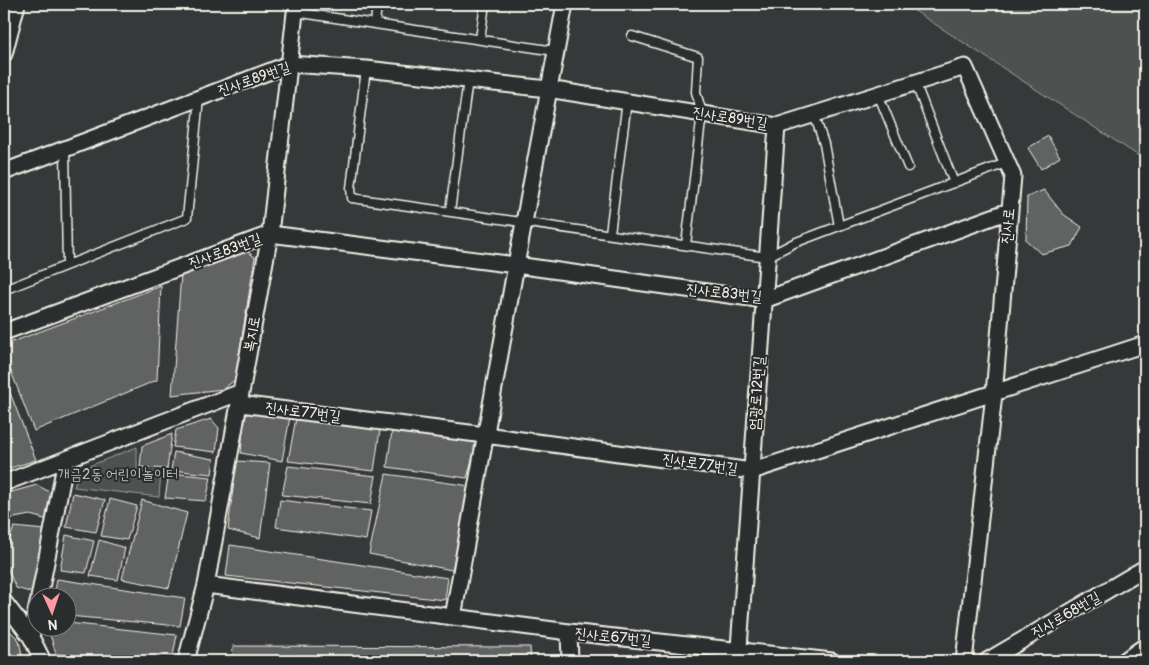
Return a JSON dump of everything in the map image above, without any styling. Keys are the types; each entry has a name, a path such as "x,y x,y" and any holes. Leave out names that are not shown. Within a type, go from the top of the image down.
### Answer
{"street":[{"path":"4,5 8,4"},
{"path":"4,54 17,4"},
{"path":"453,617 564,4"},
{"name":"복지로","path":"186,661 206,586 270,234 295,8"},
{"name":"진사로89번길","path":"4,172 288,64 366,69 548,89 777,126 965,67"},
{"name":"진사로","path":"964,661 994,394 1012,176 965,67"},
{"name":"엄광로12번길","path":"738,656 777,126"},
{"name":"진사로83번길","path":"4,332 270,234 516,265 764,300 1010,211"},
{"path":"994,394 1145,344"},
{"name":"진사로77번길","path":"4,483 240,398 752,471 994,394"},
{"path":"41,588 66,460"},
{"name":"진사로68번길","path":"987,661 1145,568"},
{"name":"진사로67번길","path":"206,586 569,632 738,656 832,661"},
{"path":"4,602 28,633"},
{"path":"569,632 570,661"},
{"path":"32,638 43,661"},
{"path":"1124,661 1145,646"}],"lane":[{"path":"375,24 377,4"},
{"path":"480,39 485,4"},
{"path":"295,8 375,24 555,51"},
{"path":"632,36 698,57 696,92 702,113 686,244"},
{"path":"366,69 350,188 352,198 767,256 794,243 1006,163"},
{"path":"450,211 468,80"},
{"path":"915,82 954,183"},
{"path":"878,94 908,167"},
{"path":"4,290 187,218 199,98"},
{"path":"610,234 627,101"},
{"path":"814,114 824,144 839,226"},
{"path":"65,149 67,265"}],"green space":[{"path":"904,4 1145,4 1145,160"},
{"name":"개금2동 어린이놀이터","path":"137,447 137,471 161,472 159,497 74,487 79,470"}],"building":[{"path":"1048,136 1060,157 1041,169 1028,148"},
{"path":"1044,190 1063,214 1082,227 1072,246 1041,254 1026,240 1027,197"},
{"path":"242,248 255,257 235,380 223,389 172,395 181,274"},
{"path":"161,286 157,380 34,431 4,353 4,345"},
{"path":"4,377 36,460 4,470"},
{"path":"250,412 290,417 282,461 241,453 244,417"},
{"path":"296,418 380,430 374,471 288,461"},
{"path":"211,419 219,428 216,452 173,447 176,430"},
{"path":"392,431 477,442 467,478 387,467"},
{"path":"172,434 167,469 140,467 142,446"},
{"path":"174,452 214,459 212,474 171,470"},
{"path":"236,461 270,463 260,538 228,530"},
{"path":"288,466 376,476 371,504 282,495"},
{"path":"169,473 211,477 206,501 165,498"},
{"path":"386,474 470,486 452,570 369,554"},
{"path":"37,485 53,494 48,520 30,515 4,520 4,494"},
{"path":"73,493 105,500 96,532 66,527"},
{"path":"110,499 137,506 127,540 101,536"},
{"path":"142,500 187,513 169,588 122,579"},
{"path":"280,500 371,511 366,540 276,527"},
{"path":"14,527 45,530 34,588 28,588 28,592 16,588 4,561"},
{"path":"66,535 94,541 86,573 60,570"},
{"path":"99,540 125,548 118,580 90,576"},
{"path":"230,545 448,578 445,600 226,576"},
{"path":"57,579 185,598 180,626 78,617 78,588 56,588"},
{"path":"78,624 177,635 172,661 56,654 51,638 78,638"},
{"path":"11,632 19,640 23,661 4,661 4,633"},
{"path":"233,646 530,647 531,661 232,661"}]}
